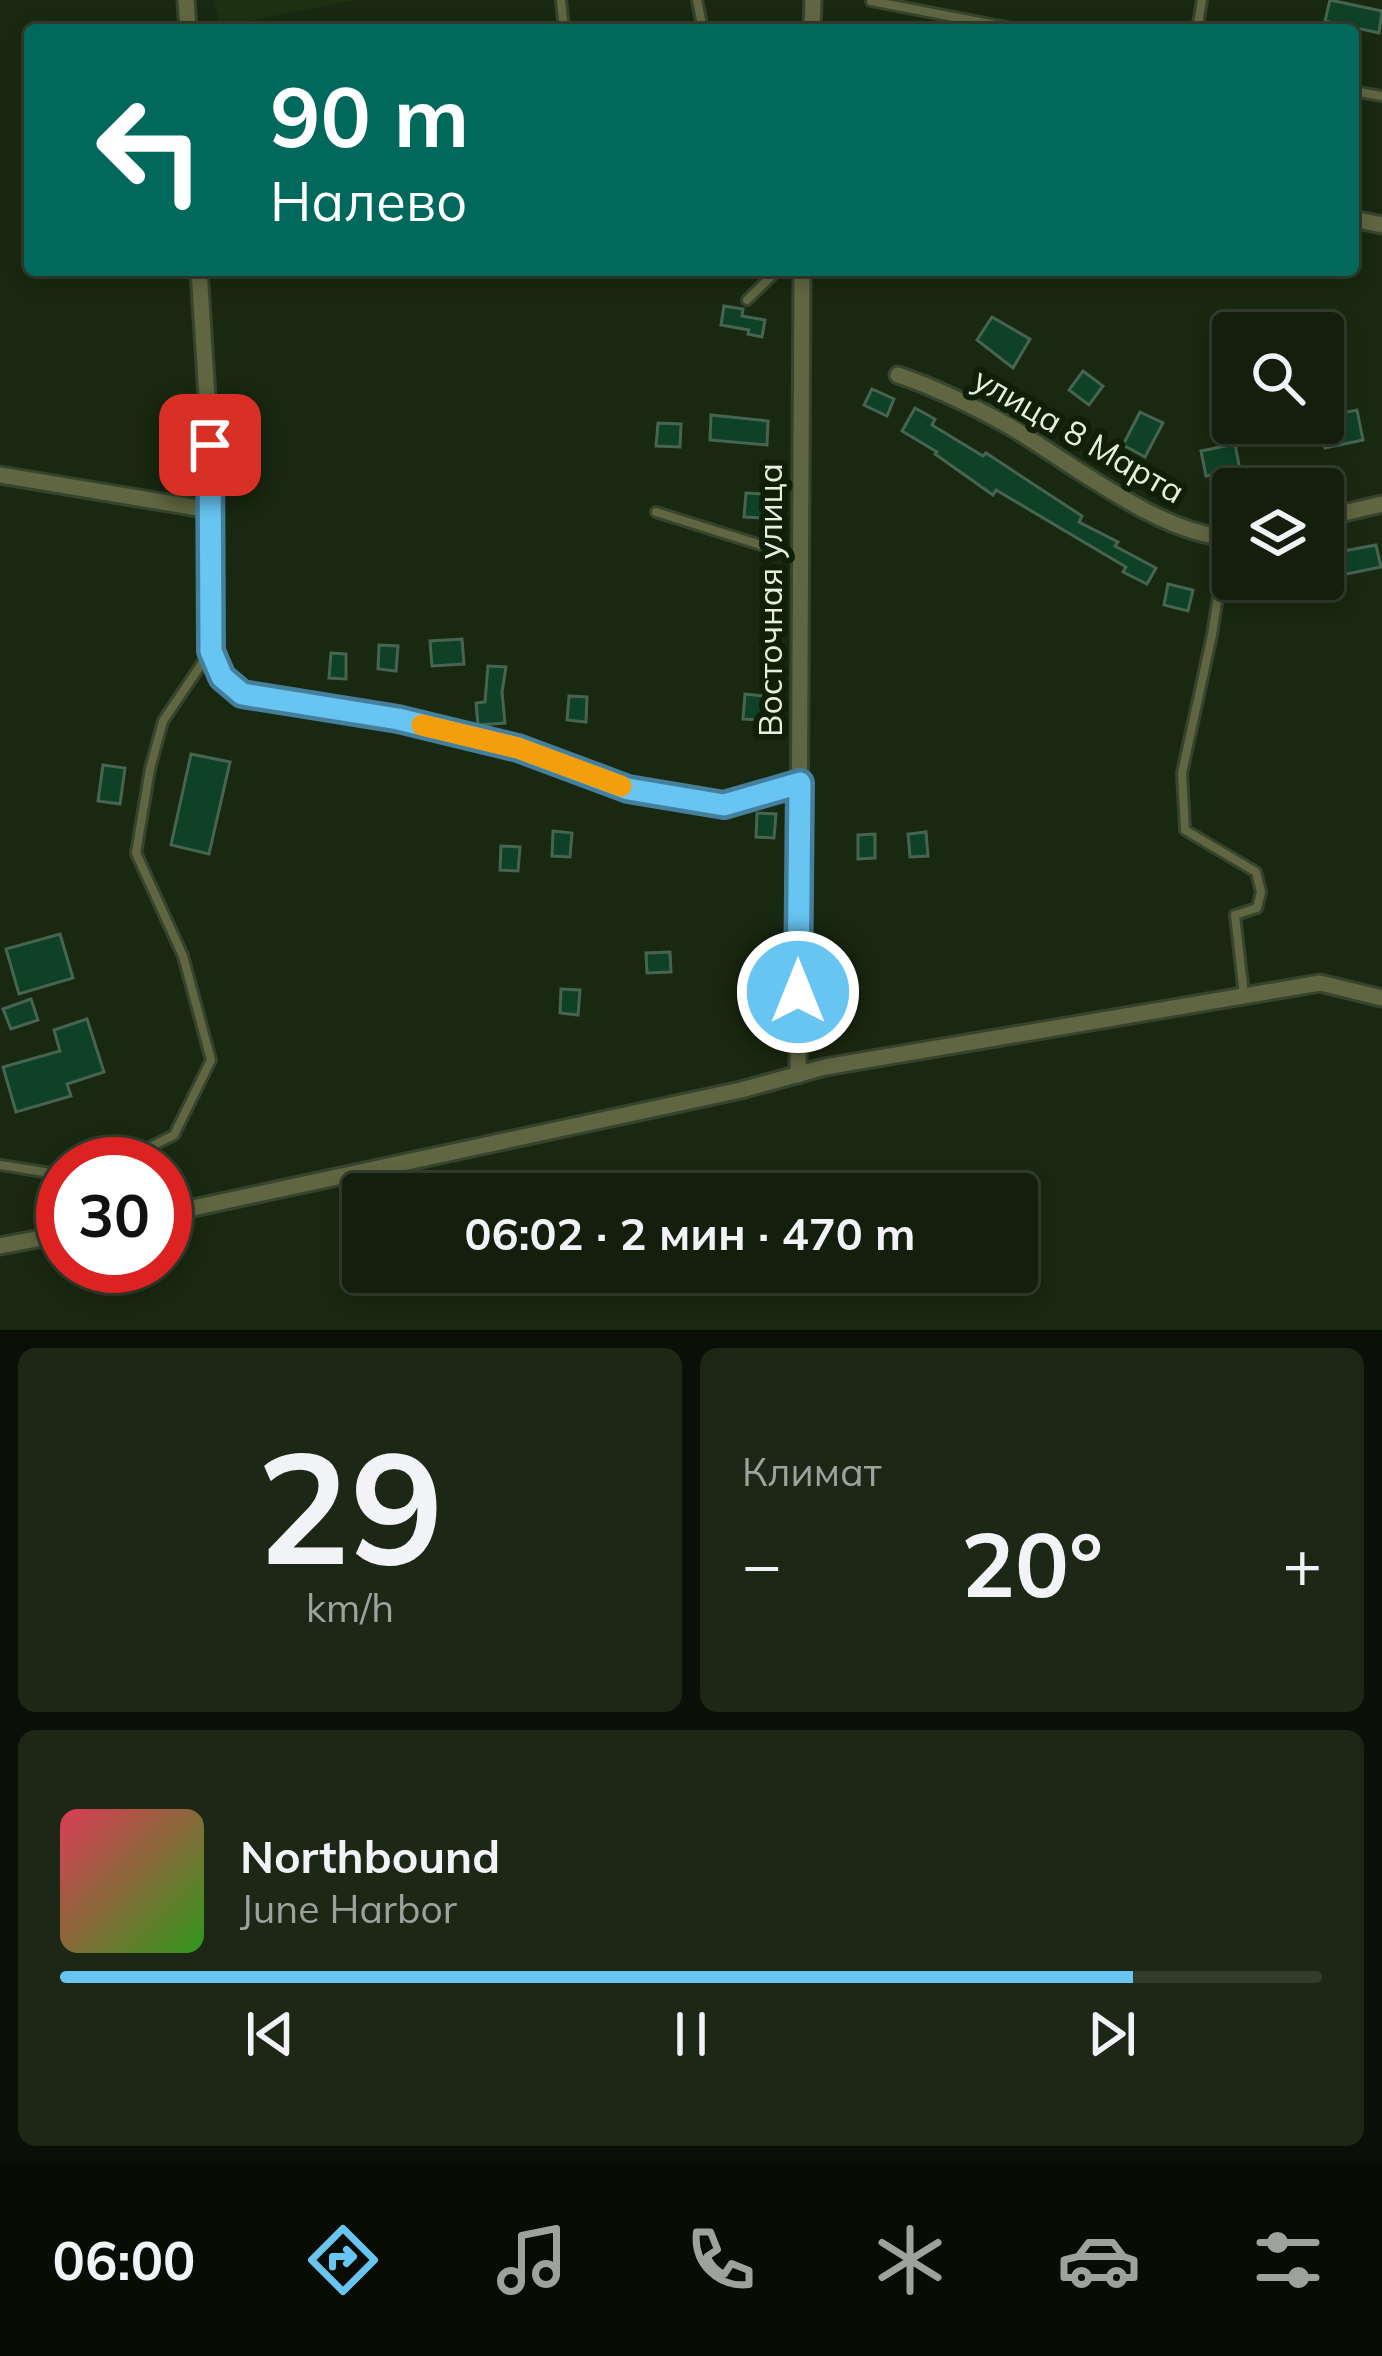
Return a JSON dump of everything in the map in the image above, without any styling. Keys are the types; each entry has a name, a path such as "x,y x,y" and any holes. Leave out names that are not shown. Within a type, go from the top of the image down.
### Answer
{"street":[{"path":"199,276 211,651"},
{"name":"Восточная улица","path":"798,1075 802,276"},
{"name":"улица 8 Марта","path":"898,375 937,388 1009,427 1177,527 1212,534"},
{"path":"0,475 210,510"},
{"path":"1344,513 1382,504"},
{"path":"192,1208 798,1075 1245,996 1320,983 1382,998"},
{"path":"0,1246 36,1239"}],"lane":[{"path":"871,2 989,24"},
{"path":"747,300 772,276"},
{"path":"656,512 800,558"},
{"path":"1218,600 1182,773 1185,830 1256,872 1261,892 1257,908 1235,915 1245,996"},
{"path":"211,651 222,677 242,694 398,719 518,748 628,789 724,805 800,783"},
{"path":"170,1137 212,1060 183,956 136,853 149,769 164,721 211,651"},
{"path":"0,1165 36,1171"}],"shaded area":[{"path":"214,0 355,0 235,24 219,24"}],"building":[{"path":"1330,0 1382,11 1379,33 1359,29 1359,24 1325,21"},
{"path":"724,306 743,309 742,316 765,320 762,337 721,325"},
{"path":"992,317 1030,339 1013,368 977,340"},
{"path":"1083,371 1103,386 1089,405 1069,390"},
{"path":"872,389 894,399 887,416 864,405"},
{"path":"915,408 935,419 932,425 983,456 986,453 1082,516 1079,522 1156,568 1147,584 996,490 993,495 902,431"},
{"path":"1357,410 1363,440 1344,444 1344,413"},
{"path":"1140,412 1163,423 1145,457 1123,445"},
{"path":"711,415 768,421 767,445 710,440"},
{"path":"658,423 681,424 680,447 656,446"},
{"path":"1235,444 1240,468 1212,468 1212,475 1206,476 1201,451"},
{"path":"746,493 764,494 763,518 744,517"},
{"path":"1376,545 1381,567 1344,575 1344,551"},
{"path":"1168,584 1193,590 1188,611 1164,605"},
{"path":"462,639 464,664 432,666 430,641"},
{"path":"379,645 398,646 396,671 378,669"},
{"path":"331,653 346,654 346,679 329,678"},
{"path":"488,666 506,667 505,723 478,725 476,703 485,702"},
{"path":"745,694 763,696 762,720 743,719"},
{"path":"569,696 587,697 586,722 567,720"},
{"path":"191,754 230,762 209,854 171,845"},
{"path":"103,765 125,768 120,804 98,801"},
{"path":"757,813 776,814 774,838 756,837"},
{"path":"553,831 572,833 570,857 552,856"},
{"path":"926,832 928,856 910,857 908,834"},
{"path":"875,834 875,858 858,859 858,835"},
{"path":"501,846 520,847 518,871 500,870"},
{"path":"60,934 73,978 19,994 6,949"},
{"path":"670,952 671,972 647,973 646,953"},
{"path":"561,989 580,990 578,1015 560,1013"},
{"path":"31,999 38,1020 11,1029 3,1009"},
{"path":"87,1019 104,1072 67,1084 71,1096 16,1112 3,1067 60,1051 54,1030"}],"slow traffic":[{"path":"422,725 518,748 621,786"}],"route":[{"path":"210,445 211,651 222,677 242,694 398,719 518,748 628,789 724,805 800,783 798,992"}]}
